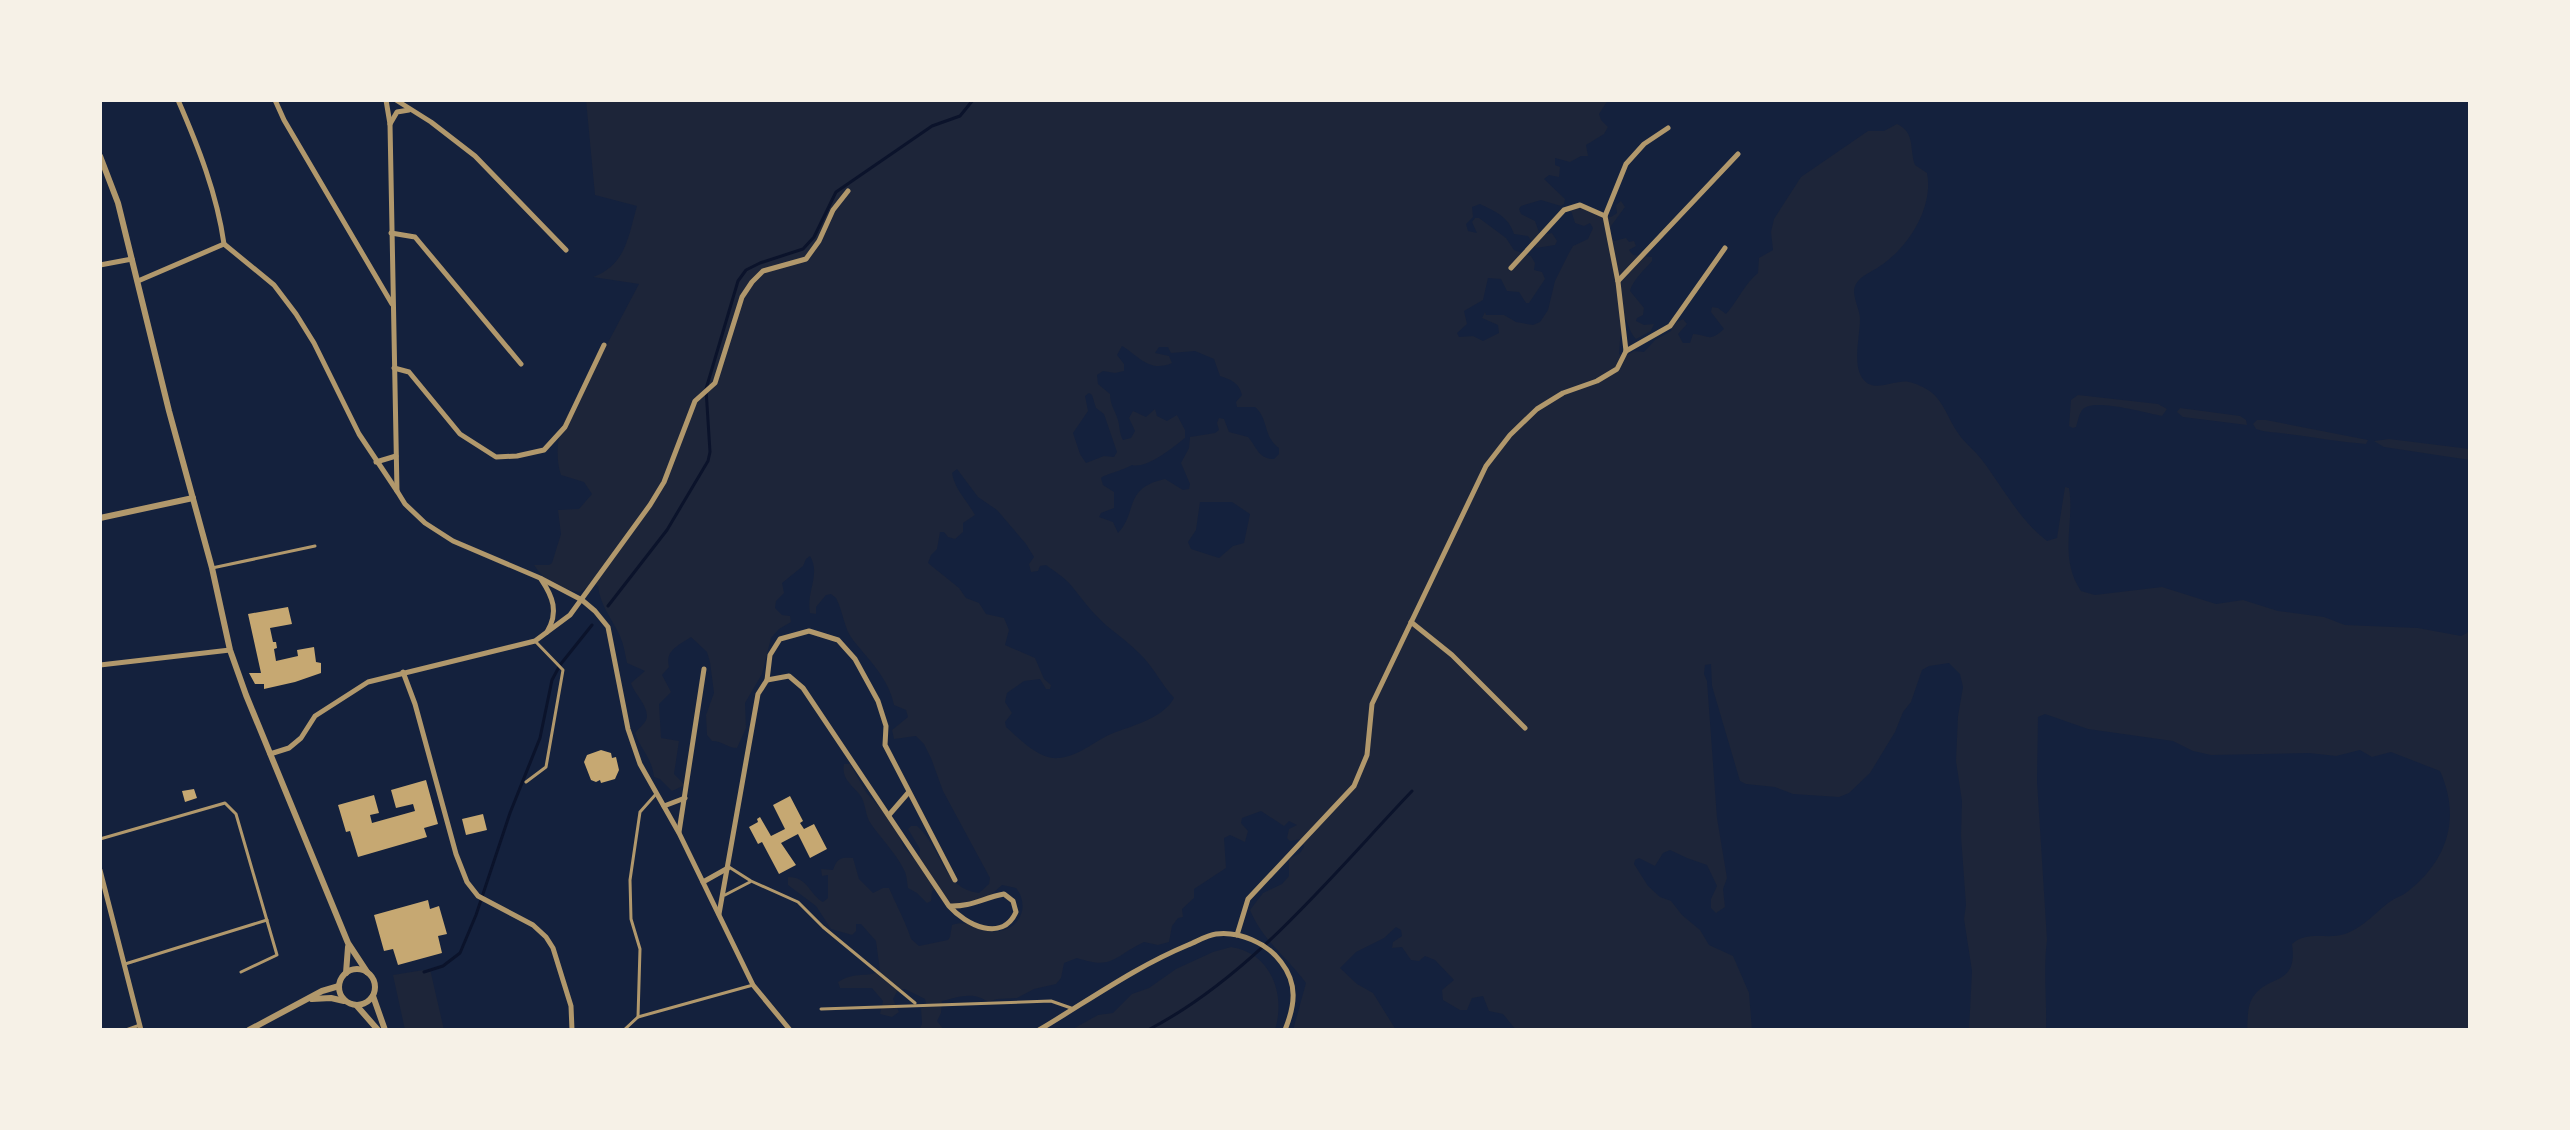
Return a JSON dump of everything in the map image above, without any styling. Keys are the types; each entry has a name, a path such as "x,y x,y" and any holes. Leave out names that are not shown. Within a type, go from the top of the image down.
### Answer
{"street":[{"path":"178,100 219,211 224,244 274,285 296,314 376,462 405,504 425,523 453,541 540,578 582,600 606,624 617,663 628,729 640,764 679,833 753,985 790,1030"},
{"path":"275,100 393,304"},
{"path":"386,100 390,124 397,491"},
{"path":"396,100 475,156 566,250"},
{"path":"390,124 397,112 410,109"},
{"path":"1237,935 1248,899 1354,786 1367,755 1372,704 1486,466 1510,435 1537,409 1563,393 1597,381 1617,369 1626,351 1618,282 1605,216 1626,164 1644,144 1668,128"},
{"path":"1618,282 1738,154"},
{"path":"100,156 118,203 212,568 230,650 348,943 374,980 373,996 385,1030"},
{"path":"270,754 289,748 301,738 315,716 368,682 535,641 570,615 664,482 677,454 683,428 699,395 715,383 742,297 763,271 806,259 819,241 833,210 848,191"},
{"path":"1511,268 1564,210 1580,205 1605,216"},
{"path":"391,233 415,237 521,364"},
{"path":"138,281 224,244"},
{"path":"1626,351 1670,326 1725,248"},
{"path":"100,265 132,259"},
{"path":"394,368 409,372 460,434 496,457 517,456 544,450 565,427 604,345"},
{"path":"376,462 396,456"},
{"path":"100,518 193,498"},
{"path":"540,578 551,594 555,610 543,638"},
{"path":"1411,622 1452,655 1525,728"},
{"path":"719,915 725,895 758,694 767,680 770,655 780,639 809,631 838,640 855,659 878,701 886,726 885,745 955,880"},
{"path":"100,665 230,650"},
{"path":"679,833 704,669"},
{"path":"403,672 467,882 478,896 533,925 546,937 553,948 571,1006 572,1030"},
{"path":"767,680 789,676 803,688 949,906 960,919 979,928 997,930 1012,921 1016,912 1013,901 1004,894 968,906 949,906"},
{"path":"889,815 908,793"},
{"path":"664,806 686,798"},
{"path":"703,882 729,867"},
{"path":"100,870 141,1028"},
{"path":"1039,1030 1165,955 1214,934 1237,935 1262,945 1274,953 1288,971 1294,987 1294,999 1285,1030"},
{"path":"249,1030 322,991 339,986 346,973 348,943"},
{"path":"346,973 356,969 367,972"},
{"path":"339,986 346,1002"},
{"path":"357,1006 367,1003 373,996"},
{"path":"308,1000 331,998 357,1006 378,1030"}],"lane":[{"path":"212,568 315,546"},
{"path":"526,782 546,767 563,670 535,641"},
{"path":"638,1017 640,949 631,919 630,880 640,812 656,794"},
{"path":"100,839 225,803 236,814 277,955 241,972"},
{"path":"729,867 751,881 798,902 823,927 918,1005"},
{"path":"725,895 751,881"},
{"path":"125,964 267,920"},
{"path":"624,1030 638,1017 753,985"},
{"path":"821,1009 1051,1001 1074,1009"},
{"path":"126,1030 141,1028"}],"shaded area":[{"path":"586,100 1608,100 1599,114 1608,127 1604,134 1586,145 1588,156 1570,162 1555,158 1555,165 1560,167 1559,177 1549,175 1544,179 1565,199 1564,204 1561,206 1541,200 1519,209 1521,214 1535,221 1540,235 1552,233 1557,241 1555,245 1536,248 1528,236 1514,234 1505,219 1496,212 1480,204 1472,207 1473,217 1466,224 1468,231 1477,233 1472,222 1479,218 1506,238 1514,250 1531,256 1535,263 1534,270 1542,272 1545,279 1526,303 1519,292 1507,291 1501,279 1488,278 1483,300 1464,311 1467,324 1457,333 1459,337 1473,336 1483,341 1499,333 1498,325 1482,318 1485,312 1486,315 1504,315 1516,322 1533,325 1540,322 1548,310 1555,281 1569,253 1573,246 1588,239 1593,228 1590,223 1584,226 1575,223 1570,207 1583,204 1611,217 1617,213 1616,205 1621,201 1625,207 1611,226 1610,236 1614,241 1626,238 1629,242 1634,241 1636,246 1629,250 1633,255 1652,257 1630,291 1644,308 1643,315 1636,321 1644,325 1654,324 1651,331 1636,339 1622,315 1619,354 1624,357 1634,351 1644,352 1655,340 1671,331 1672,325 1683,319 1687,324 1678,334 1683,343 1690,343 1693,334 1712,337 1724,329 1711,312 1712,307 1726,314 1758,273 1759,258 1773,250 1771,232 1774,219 1801,177 1868,131 1884,131 1897,124 1907,132 1915,165 1927,173 1927,199 1917,226 1900,249 1861,278 1854,288 1860,319 1857,358 1860,373 1873,385 1909,382 1931,392 1943,406 1960,437 1979,456 2020,513 2047,541 2057,538 2065,487 2069,488 2070,565 2081,591 2095,595 2162,587 2216,604 2243,600 2278,611 2324,617 2345,625 2418,628 2461,636 2470,628 2470,1030 2247,1030 2253,997 2287,973 2293,958 2292,944 2304,937 2338,936 2352,931 2421,880 2432,866 2441,852 2450,822 2446,788 2440,771 2391,752 2372,757 2360,750 2336,756 2309,753 2211,755 2193,751 2173,741 2088,729 2045,714 2038,717 2037,781 2047,940 2046,1030 1969,1030 1972,971 1964,919 1962,801 1956,761 1963,687 1960,674 1949,663 1922,670 1911,702 1870,773 1849,793 1839,797 1793,794 1775,787 1740,781 1712,686 1711,664 1705,665 1717,818 1727,878 1723,889 1725,907 1716,913 1711,908 1717,886 1707,865 1670,850 1663,853 1655,866 1639,858 1634,864 1648,886 1660,897 1671,901 1700,930 1709,945 1733,956 1749,993 1752,1030 1516,1030 1503,1014 1489,1011 1483,996 1472,998 1467,1010 1460,1010 1443,1000 1442,990 1454,980 1435,960 1425,956 1419,961 1411,960 1402,947 1392,948 1393,942 1402,936 1401,930 1396,927 1384,938 1356,952 1340,968 1357,984 1373,993 1396,1030 1293,1030 1306,983 1268,940 1250,910 1263,893 1282,884 1289,876 1289,859 1304,847 1302,839 1290,841 1287,838 1289,829 1297,825 1289,821 1284,826 1261,811 1242,818 1241,823 1248,831 1245,842 1230,835 1224,838 1226,868 1194,889 1194,898 1182,909 1183,917 1172,926 1169,942 1158,945 1144,942 1106,962 1077,958 1064,963 1061,978 1056,984 1034,989 1017,998 988,1002 966,996 942,1001 937,1021 944,1030 919,1030 925,999 905,989 898,990 893,999 899,1012 892,1017 880,1014 883,1001 872,988 840,988 838,982 880,971 876,941 861,924 856,924 852,935 831,929 816,906 788,885 788,877 800,880 823,902 828,898 828,875 822,876 821,869 833,870 840,859 853,858 859,879 873,893 889,888 911,939 919,946 948,940 952,925 958,923 994,931 1008,929 1021,914 1022,901 1016,888 1002,885 992,894 958,910 944,901 935,889 931,901 927,903 908,888 901,865 871,824 862,798 846,778 844,764 850,764 866,792 894,824 904,848 913,857 919,858 920,849 908,829 917,826 957,884 979,893 989,884 990,878 943,791 924,744 916,736 894,739 892,730 908,717 906,710 894,705 883,678 850,636 836,598 826,595 816,607 816,614 810,613 814,570 810,556 782,583 784,593 776,601 775,608 782,615 790,616 791,622 771,638 762,674 745,703 746,728 737,748 712,741 707,735 706,715 714,693 707,652 691,637 671,652 669,667 662,675 671,692 659,704 661,738 679,741 674,774 685,785 672,791 654,777 635,733 645,722 647,712 631,683 645,671 627,663 621,639 604,606 598,586 593,584 580,592 566,589 548,580 534,565 552,563 561,534 558,510 579,509 592,494 584,482 561,475 558,456 560,434 567,414 581,400 585,386 639,284 593,277 613,265 624,249 637,206 595,195","holes":["1122,346 1151,365 1164,366 1172,363 1169,356 1155,353 1159,347 1168,347 1171,353 1195,351 1214,359 1220,376 1234,382 1241,391 1237,407 1255,407 1270,439 1279,448 1279,454 1274,459 1264,457 1248,437 1229,432 1224,419 1219,418 1219,430 1215,433 1190,437 1189,448 1181,463 1190,484 1189,489 1183,490 1165,479 1143,488 1118,533 1113,522 1099,517 1101,513 1114,508 1114,492 1103,485 1101,478 1159,457 1185,438 1185,430 1177,415 1167,421 1157,416 1155,409 1146,417 1133,411 1129,418 1135,431 1131,438 1123,440 1110,394 1098,384 1097,375 1103,371 1124,371 1124,364 1117,355","1089,393 1092,395 1096,408 1104,414 1117,452 1114,457 1104,456 1086,463 1080,454 1073,433 1088,411 1085,396","957,469 978,497 997,510 1026,544 1034,557 1029,564 1031,572 1046,565 1062,576 1100,620 1130,644 1174,698 1169,705 1148,720 1109,735 1067,757 1044,756 1006,727 1005,722 1012,713 1005,702 1007,693 1024,681 1040,679 1046,689 1050,689 1051,685 1044,679 1035,658 1005,645 1009,630 1004,618 986,614 979,603 966,598 959,588 928,563 937,549 940,532 955,539 963,532 963,523 975,515 958,490 952,473","1200,502 1232,502 1250,514 1244,543 1233,546 1219,558 1191,549 1188,542 1196,530"]},
{"path":"2078,395 2158,404 2167,409 2162,416 2109,406 2089,406 2083,409 2073,428 2069,426 2071,400"},
{"path":"2180,408 2240,416 2247,425 2183,417 2177,412"},
{"path":"2257,420 2368,440 2366,444 2264,431 2256,429 2253,424"},
{"path":"2389,439 2470,449 2470,460 2384,447 2374,441"},
{"path":"1231,947 1256,957 1272,977 1278,1003 1275,1030 1071,1030 1098,1015 1113,1013 1132,994 1149,988 1176,969"},
{"path":"430,969 444,1030 405,1030 393,975"}],"building":[{"path":"288,607 292,624 270,628 273,642 276,642 276,661 298,656 297,650 314,647 316,662 321,663 321,673 264,689 264,684 255,684 249,673 261,673 248,614"},
{"path":"601,750 611,753 612,758 616,757 619,770 615,779 601,783 600,780 591,780 584,762 587,755"},
{"path":"426,780 438,824 424,828 427,837 358,857 338,805 374,795 379,813 370,815 372,823 415,811 413,804 396,808 391,790"},
{"path":"194,789 197,798 185,802 182,791"},
{"path":"790,796 804,829 814,824 827,849 810,858 798,834 781,843 796,865 779,874 762,842 758,844 749,827 760,817 771,836 785,829 773,805"},
{"path":"483,814 487,830 466,835 462,819"},
{"path":"428,900 430,909 439,906 447,934 438,936 442,953 398,965 393,949 384,951 374,915"}],"waterway":[{"path":"608,606 667,530 708,461 706,389 738,281 746,270 760,263 803,249 814,237 836,192 932,126 960,116 973,100"},
{"path":"424,972 443,966 460,953 540,738 552,680 592,625"},
{"path":"1148,1030 1186,1008 1256,953 1321,889 1412,791"}]}
